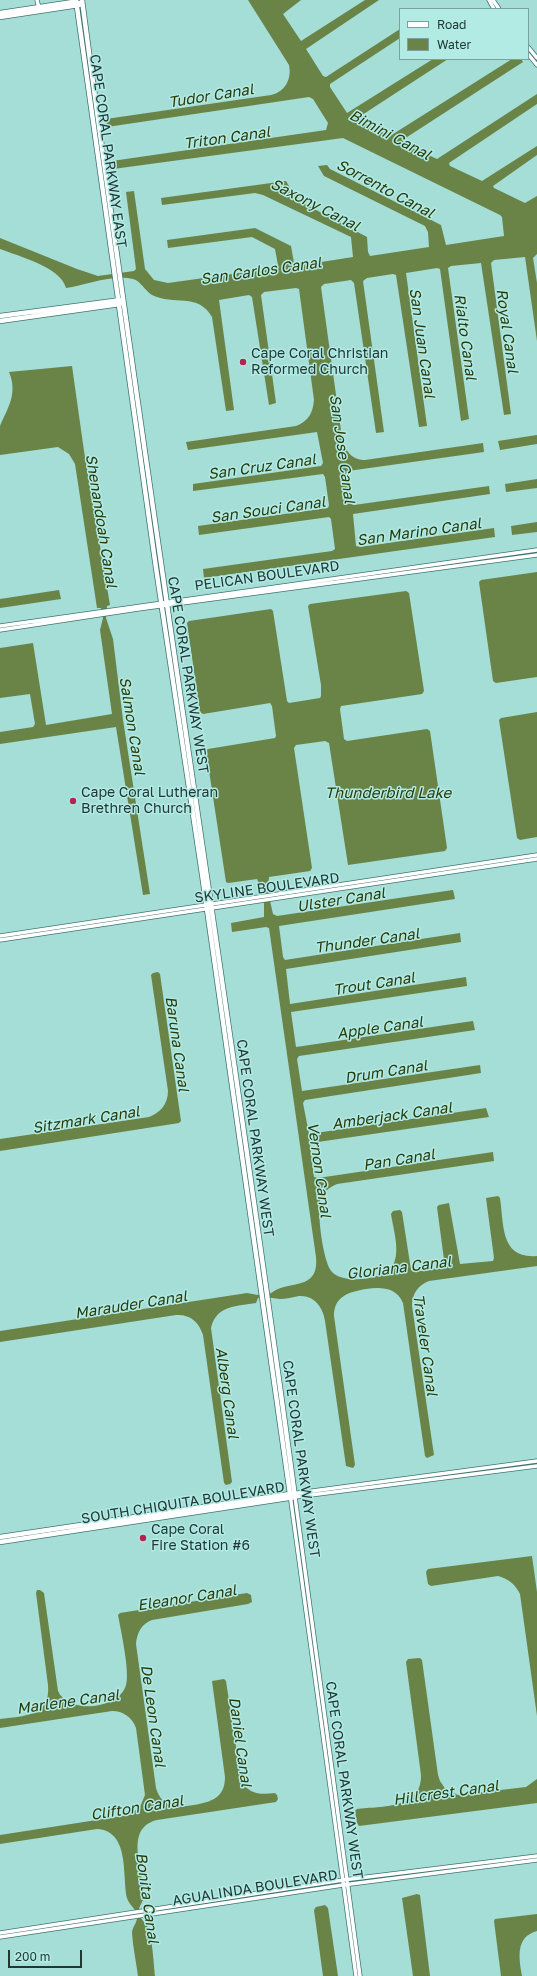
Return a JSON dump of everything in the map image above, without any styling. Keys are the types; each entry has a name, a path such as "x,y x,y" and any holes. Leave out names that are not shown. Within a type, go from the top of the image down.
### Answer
{"main road":[{"path":"0,17 43,11 82,2"},
{"name":"CAPE CORAL PARKWAY EAST","path":"82,2 108,188 116,273 121,302"},
{"path":"0,13 77,3"},
{"name":"CAPE CORAL PARKWAY EAST","path":"77,3 102,189 116,273"},
{"path":"88,88 91,88 95,112 98,115"},
{"path":"92,117 95,121 99,142 102,145"},
{"path":"98,161 102,167 104,184 108,188"},
{"path":"102,189 106,195 108,210 111,212"},
{"path":"112,301 116,296 117,280"},
{"path":"0,316 112,301 121,302"},
{"path":"0,321 121,302"},
{"name":"CAPE CORAL PARKWAY WEST","path":"121,302 126,356 139,450 184,734 236,1084 263,1290"},
{"name":"CAPE CORAL PARKWAY WEST","path":"121,302 148,479 176,700 180,706 183,730 191,768 232,1088 263,1290 279,1381 292,1495"},
{"path":"126,356 129,360 132,380 135,386"},
{"path":"133,402 135,404 138,427 141,430"},
{"path":"139,450 142,452 148,479"},
{"path":"227,1051 230,1056 233,1079 236,1084"},
{"path":"232,1088 235,1090 238,1111 241,1118"},
{"name":"CAPE CORAL PARKWAY WEST","path":"265,1301 278,1412 292,1495"},
{"path":"270,1352 272,1353 275,1373 279,1381"},
{"path":"278,1412 282,1420 284,1440 287,1443"},
{"name":"SOUTH CHIQUITA BOULEVARD","path":"0,1537 292,1495"},
{"name":"SOUTH CHIQUITA BOULEVARD","path":"0,1542 292,1495"}],"street":[{"path":"37,0 38,7 43,11"},
{"path":"529,48 537,58"},
{"path":"529,55 537,65"},
{"name":"PELICAN BOULEVARD","path":"0,630 164,604 537,550"},
{"name":"PELICAN BOULEVARD","path":"112,612 125,607 164,604 353,580 537,554"},
{"path":"352,576 353,580"},
{"name":"PELICAN BOULEVARD","path":"0,626 98,614"},
{"name":"SKYLINE BOULEVARD","path":"503,862 537,855"},
{"name":"SKYLINE BOULEVARD","path":"0,940 209,906 468,867 537,859"},
{"name":"SKYLINE BOULEVARD","path":"0,936 143,918 188,907 209,906"},
{"name":"SOUTH CHIQUITA BOULEVARD","path":"292,1495 537,1461"},
{"name":"SOUTH CHIQUITA BOULEVARD","path":"292,1495 537,1466"},
{"name":"CAPE CORAL PARKWAY WEST","path":"292,1495 296,1544 345,1883 360,1976"},
{"name":"CAPE CORAL PARKWAY WEST","path":"292,1495 308,1589 356,1976"},
{"path":"296,1544 301,1558 304,1560"},
{"path":"300,1567 305,1586 308,1589"},
{"name":"AGUALINDA BOULEVARD","path":"0,1937 142,1913 537,1856"},
{"name":"AGUALINDA BOULEVARD","path":"345,1883 537,1860"},
{"name":"AGUALINDA BOULEVARD","path":"0,1933 136,1914"}],"water":[{"path":"248,0 301,0 283,14 301,41 365,0 379,0 306,49 323,76 326,77 399,30 399,39 330,84 330,87 347,113 431,60 446,60 359,117 360,121 390,136 510,60 522,60 523,62 403,141 404,144 437,159 537,94 537,104 449,163 450,166 482,181 537,146 537,155 493,186 494,188 525,203 537,196 537,254 533,258 537,283 537,341 525,257 494,260 491,263 511,414 504,415 481,263 451,266 448,268 469,419 461,421 440,269 437,268 406,273 427,426 419,427 396,275 393,274 367,278 363,281 384,432 376,433 354,283 351,280 324,284 321,287 342,438 349,454 360,460 365,460 483,443 484,452 348,471 346,474 351,504 354,505 489,486 490,494 353,514 356,546 360,547 494,528 495,537 204,578 203,569 332,551 335,549 331,519 329,517 199,535 198,526 328,508 329,505 325,477 323,474 193,491 193,484 321,466 323,463 317,432 188,450 186,442 296,426 304,422 310,416 314,400 299,289 296,288 264,292 261,295 276,403 269,405 252,297 249,295 219,300 234,410 226,411 212,317 206,309 193,302 169,300 152,295 141,284 133,279 108,279 66,288 56,274 48,268 0,249 0,238 98,276 134,271 136,269 126,192 134,191 145,269 154,280 168,283 276,268 278,265 275,249 252,237 168,248 167,240 255,228 291,246 294,263 296,266 353,257 351,237 263,195 255,193 162,205 161,198 286,181 295,196 303,203 367,237 368,252 370,256 429,247 428,232 425,226 324,176 318,166 327,165 330,169 441,225 446,245 504,236 502,217 500,215 343,138 113,169 112,161 326,130 328,123 313,99 309,97 107,127 106,119 271,95 284,88 288,80 290,70 289,65"},
{"path":"72,366 84,451 110,605 107,606 106,618 113,639 123,720 150,894 143,895 116,727 0,744 0,732 33,727 35,724 30,694 0,698 0,648 33,643 46,725 112,714 100,630 103,618 101,608 97,608 75,464 69,454 58,447 0,455 0,426 11,400 13,387 9,372"},
{"path":"537,435 537,444 500,450 498,441"},
{"path":"537,479 537,488 506,492 505,484"},
{"path":"537,522 537,532 512,535 511,526"},
{"path":"537,572 537,677 496,683 493,681 479,582 481,580"},
{"path":"59,590 61,599 0,608 0,599"},
{"name":"Thunderbird Lake","path":"406,591 409,593 424,691 422,694 341,706 340,709 344,739 347,741 427,729 430,731 447,848 445,851 348,865 329,743 325,741 296,745 294,748 312,868 310,871 269,877 268,892 273,914 277,916 453,890 455,899 279,926 283,957 285,960 460,933 461,942 286,969 290,1004 466,977 467,986 291,1012 296,1047 473,1021 475,1030 299,1056 297,1059 302,1091 480,1065 481,1073 305,1100 303,1103 309,1134 486,1108 489,1117 311,1143 310,1146 314,1177 318,1178 493,1152 494,1161 334,1185 324,1193 321,1198 319,1213 323,1248 329,1267 332,1272 338,1276 365,1279 383,1273 390,1269 396,1257 396,1245 391,1214 393,1211 400,1210 402,1212 411,1270 414,1272 445,1267 437,1207 439,1205 449,1203 460,1264 493,1261 494,1258 486,1198 498,1196 500,1198 506,1238 510,1246 516,1252 525,1255 537,1256 537,1266 429,1281 416,1290 412,1306 434,1455 427,1458 425,1456 403,1303 392,1291 377,1288 354,1292 340,1299 335,1309 334,1316 355,1465 353,1468 346,1466 325,1321 322,1311 317,1303 304,1296 280,1299 258,1298 256,1303 235,1306 223,1311 214,1320 211,1328 232,1482 226,1485 224,1483 203,1335 199,1326 190,1317 176,1315 0,1342 0,1331 247,1293 266,1295 278,1289 305,1282 314,1274 316,1257 269,928 266,927 232,932 231,923 264,917 264,894 257,879 226,882 206,751 208,749 275,738 272,706 270,703 203,714 200,712 187,623 189,621 271,609 273,611 287,701 289,703 320,698 321,696 321,685 308,606 310,604"},
{"path":"537,712 537,837 520,840 517,838 499,720 501,718"},
{"path":"158,972 160,974 181,1121 179,1123 0,1151 0,1139 149,1117 157,1113 163,1107 167,1100 168,1091 151,975"},
{"path":"532,1556 537,1592 537,1716 520,1594 516,1587 508,1580 498,1576 431,1586 428,1584 426,1572 428,1569"},
{"name":"Marlene Canal","path":"37,1590 44,1593 58,1691 64,1699 72,1704 82,1706 104,1704 122,1693 126,1685 126,1661 118,1615 120,1613 247,1593 251,1595 252,1602 248,1604 152,1620 142,1626 137,1636 136,1644 156,1788 162,1800 176,1806 194,1805 216,1798 223,1790 225,1777 212,1681 224,1679 226,1681 241,1780 251,1791 264,1794 275,1793 278,1799 276,1802 157,1820 147,1825 141,1832 138,1841 138,1852 144,1895 139,1912 140,1917 147,1926 151,1937 155,1976 138,1976 132,1933 137,1916 127,1898 122,1856 120,1846 115,1837 108,1832 97,1829 0,1844 0,1835 129,1815 140,1807 145,1795 136,1728 130,1718 123,1713 112,1711 0,1728 0,1719 34,1713 45,1703 48,1696 48,1685 36,1593"},
{"name":"Hillcrest Canal","path":"420,1658 422,1660 438,1775 446,1790 458,1795 526,1787 537,1779 537,1803 359,1826 355,1811 357,1809 399,1804 408,1800 415,1794 420,1786 421,1775 406,1662 408,1659"},
{"path":"417,1894 420,1895 430,1976 413,1976 402,1898"},
{"path":"325,1905 328,1908 338,1976 323,1976 314,1910 316,1907"},
{"path":"537,1914 537,1931 525,1938 520,1949 522,1976 501,1976 494,1921 495,1919"}],"place":[{"name":"Cape Coral Christian Reformed Church","path":"243,362"},
{"name":"Cape Coral Lutheran Brethren Church","path":"73,801"},
{"name":"Cape Coral Fire Station #6","path":"143,1538"}],"water label":[{"name":"Tudor Canal","path":"211,96"},
{"name":"Bimini Canal","path":"390,135"},
{"name":"Triton Canal","path":"227,138"},
{"name":"Sorrento Canal","path":"385,189"},
{"name":"Saxony Canal","path":"315,205"},
{"name":"San Carlos Canal","path":"261,271"},
{"name":"Royal Canal","path":"507,331"},
{"name":"Rialto Canal","path":"465,337"},
{"name":"San Juan Canal","path":"422,343"},
{"name":"San Jose Canal","path":"342,449"},
{"name":"San Cruz Canal","path":"262,467"},
{"name":"San Souci Canal","path":"268,510"},
{"name":"Shenandoah Canal","path":"101,521"},
{"name":"San Marino Canal","path":"419,532"},
{"name":"Salmon Canal","path":"132,726"},
{"name":"Ulster Canal","path":"341,900"},
{"name":"Thunder Canal","path":"367,941"},
{"name":"Trout Canal","path":"374,984"},
{"name":"Apple Canal","path":"380,1028"},
{"name":"Baruna Canal","path":"177,1044"},
{"name":"Drum Canal","path":"386,1072"},
{"name":"Amberjack Canal","path":"392,1116"},
{"name":"Sitzmark Canal","path":"86,1120"},
{"name":"Pan Canal","path":"399,1160"},
{"name":"Vernon Canal","path":"319,1170"},
{"name":"Gloriana Canal","path":"399,1268"},
{"name":"Marauder Canal","path":"131,1305"},
{"name":"Traveler Canal","path":"425,1345"},
{"name":"Alberg Canal","path":"227,1393"},
{"name":"Eleanor Canal","path":"187,1598"},
{"name":"De Leon Canal","path":"153,1716"},
{"name":"Daniel Canal","path":"240,1742"},
{"name":"Clifton Canal","path":"137,1808"},
{"name":"Bonita Canal","path":"147,1898"}]}
